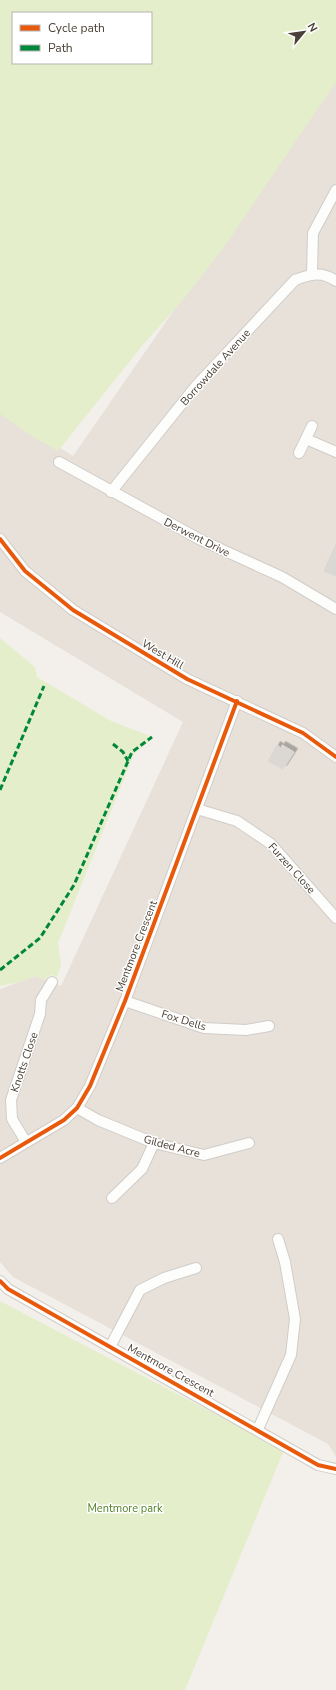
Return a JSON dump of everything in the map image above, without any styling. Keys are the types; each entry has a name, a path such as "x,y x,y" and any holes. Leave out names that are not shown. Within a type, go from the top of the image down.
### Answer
{"street":[{"path":"336,190 313,233 312,274 332,278 336,281"},
{"name":"Borrowdale Avenue","path":"111,492 196,386 295,280 312,274"},
{"path":"299,453 312,426"},
{"path":"306,439 336,452"},
{"name":"Derwent Drive","path":"59,462 200,540 282,577 336,609"},
{"name":"West Hill","path":"0,539 25,571 73,610 188,679 303,733 336,757"},
{"name":"Mentmore Crescent","path":"0,1158 64,1120 77,1108 90,1086 125,1001 237,701"},
{"name":"Furzen Close","path":"197,809 237,821 271,844 336,918"},
{"name":"Knotts Close","path":"26,1142 12,1119 11,1100 40,1014 41,1000 52,982"},
{"name":"Fox Dells","path":"125,1001 204,1028 246,1030 269,1026"},
{"name":"Gilded Acre","path":"77,1108 98,1120 154,1143 204,1155 249,1143"},
{"path":"112,1198 142,1169 154,1143"},
{"path":"258,1430 291,1355 295,1319 285,1262 278,1239"},
{"path":"110,1347 140,1290 164,1278 196,1268"},
{"name":"Mentmore Crescent","path":"0,1281 8,1289 318,1465 336,1469"}],"shaded area":[{"path":"336,76 336,1457 328,1444 13,1277 0,1262 0,989 36,976 61,986 183,722 0,612 0,410 73,456"}],"green space":[{"path":"0,0 336,0 336,82 224,247 182,301 142,346 58,451 35,438 0,414"},
{"path":"0,638 35,667 37,677 111,721 150,736 151,740 134,754 58,943 61,965 57,977 51,975 44,980 36,976 20,982 0,986"},
{"name":"Mentmore park","path":"0,1301 284,1450 185,1690 0,1690"}],"building":[{"path":"336,544 336,576 324,571"},
{"path":"277,745 281,748 282,745 294,752 283,769 268,761"}],"marked path":[{"path":"0,790 44,686"},
{"path":"0,970 40,938 74,885 132,752 152,737"},
{"path":"113,744 123,752 128,761"}],"cycle path":[{"path":"0,539 25,571 73,610 187,679 303,733 336,757"},
{"path":"0,1158 64,1120 77,1108 90,1086 125,1001 237,701"},
{"path":"0,1281 8,1289 318,1465 336,1469"}]}
